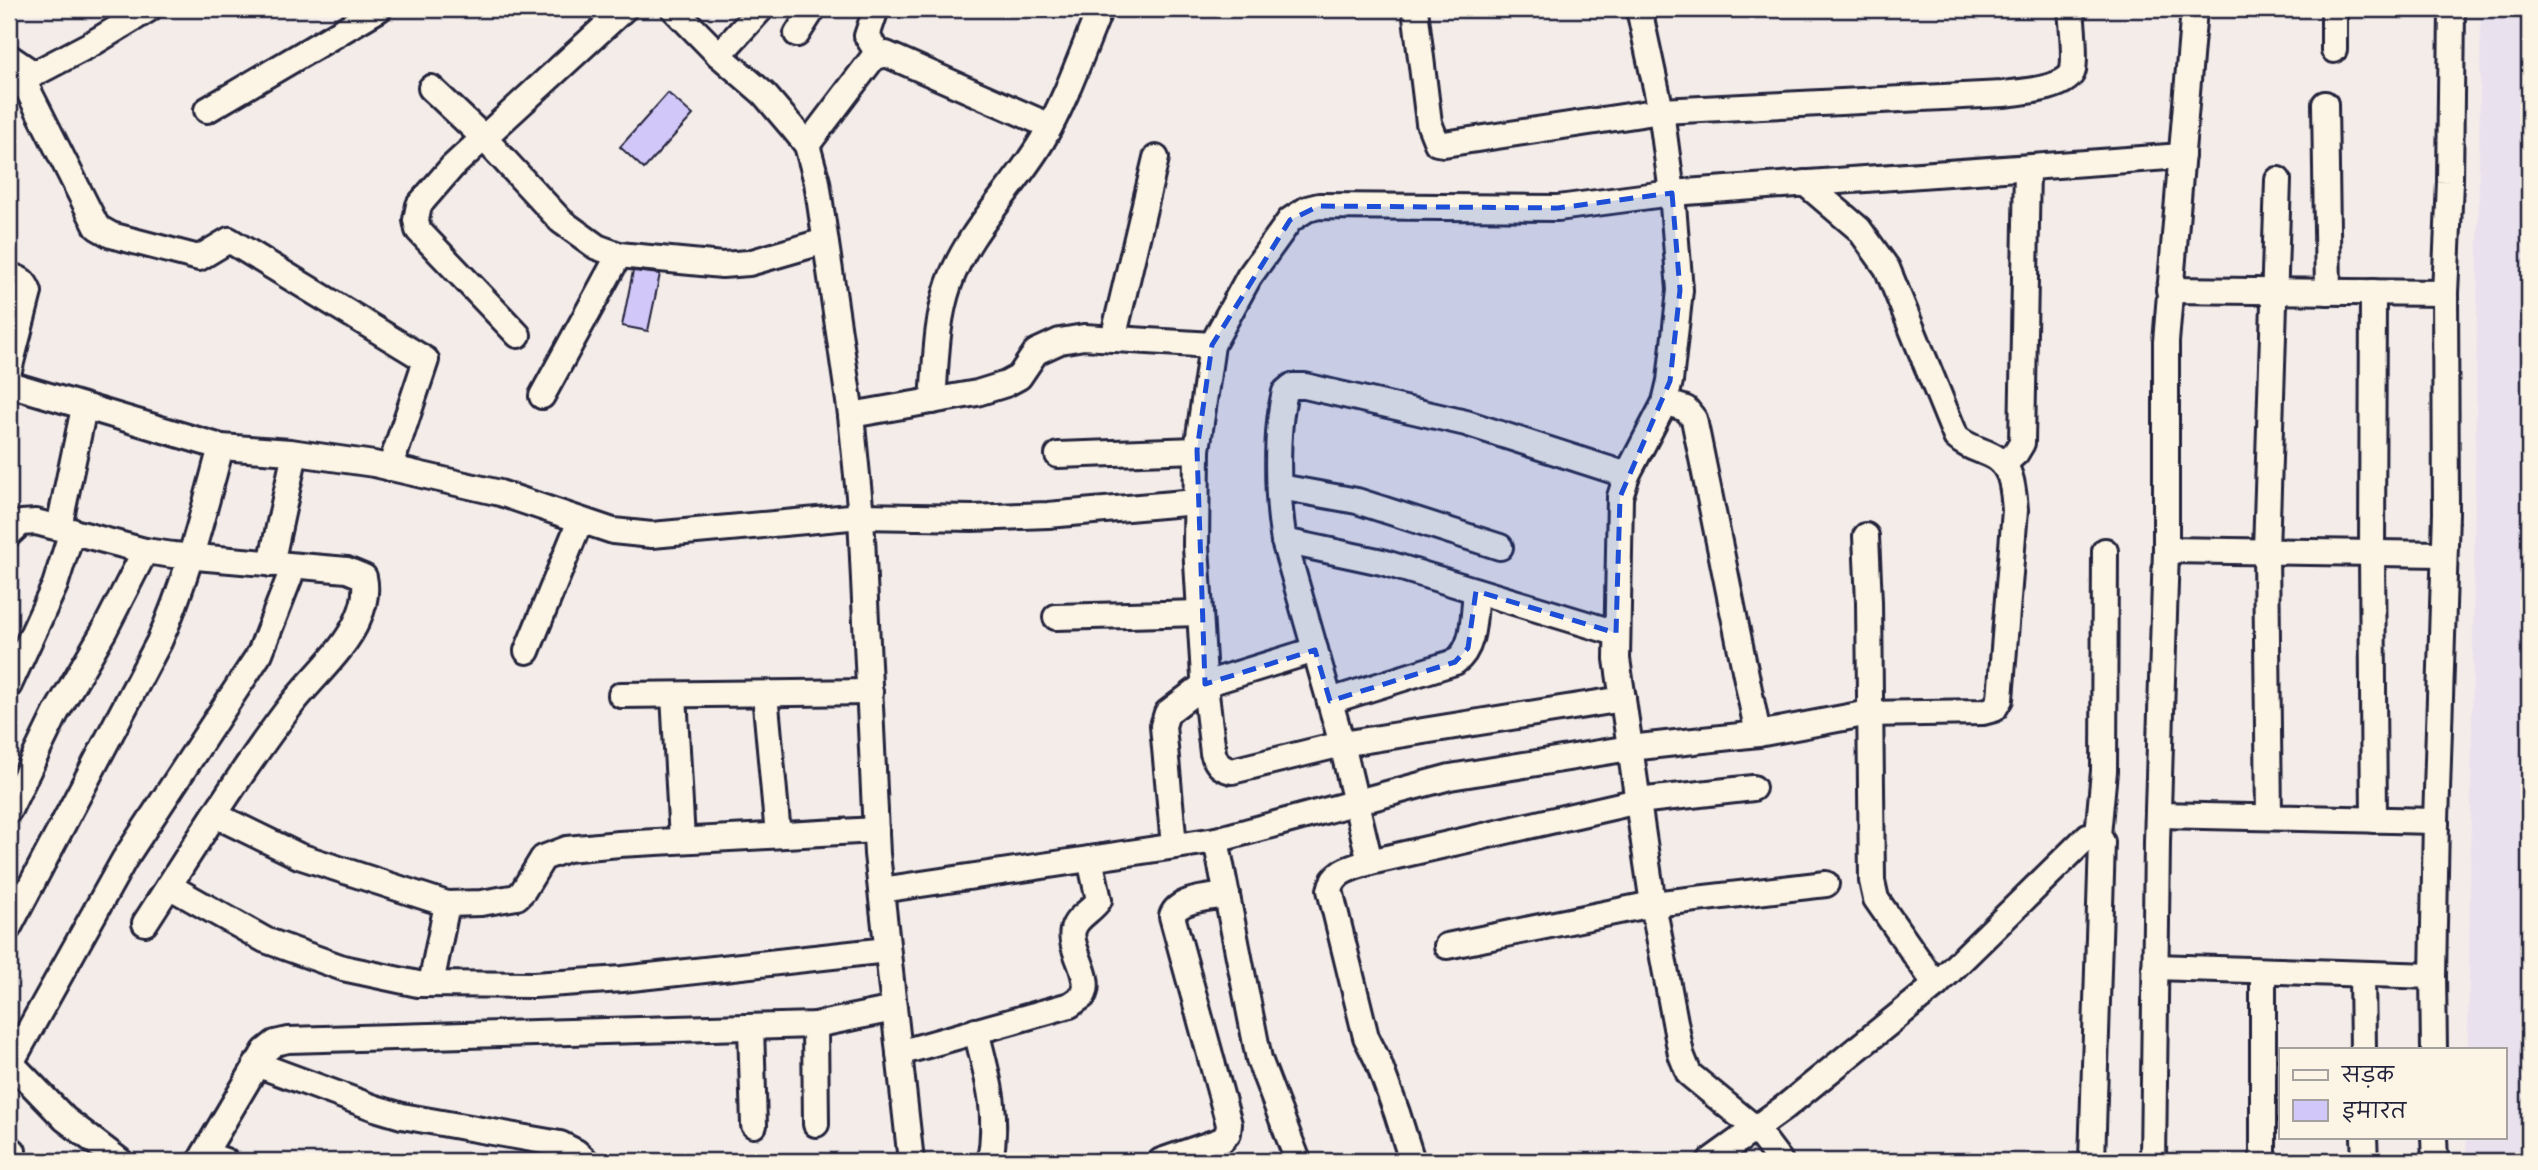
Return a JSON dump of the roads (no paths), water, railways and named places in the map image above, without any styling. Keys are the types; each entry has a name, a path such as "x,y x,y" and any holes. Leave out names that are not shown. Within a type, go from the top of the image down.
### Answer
{"street":[{"path":"22,80 112,18 149,9"},
{"path":"207,110 379,9"},
{"path":"518,335 418,230 416,220 419,205 452,167 624,9"},
{"path":"674,9 719,55 764,94 807,145 817,182 851,415 861,516 876,830 911,1161"},
{"path":"719,55 761,9"},
{"path":"797,34 813,9"},
{"path":"876,9 867,36 879,55"},
{"path":"933,401 940,323 948,285 977,231 1027,163 1050,126 1100,9"},
{"path":"1415,9 1429,123 1437,143 1451,144 1661,111 2003,94 2055,86 2065,80 2073,70 2071,9"},
{"path":"1639,9 1661,111 1672,193 1680,290 1670,381 1665,402 1627,475 1620,497 1616,633 1623,699 1653,904 1685,1068 1756,1129 1780,1161"},
{"path":"2153,1161 2158,815 2166,550 2166,342 2194,9"},
{"path":"2334,9 2334,50"},
{"path":"2434,1048 2436,821 2446,513 2445,293 2450,181 2452,9"},
{"path":"807,145 873,58 886,54 1050,126"},
{"path":"9,57 97,227 111,235 199,258 229,240 426,360 390,468"},
{"path":"431,88 484,138 561,221 597,247 619,255 722,265 774,257 825,241"},
{"path":"2325,104 2328,292"},
{"path":"1623,699 1342,744 1232,771 1222,769 1213,753 1205,684 1196,546 1197,450 1212,345 1249,277 1290,220 1307,209 1318,206 1558,208 1672,193 2182,156"},
{"path":"1113,339 1156,158"},
{"path":"2004,464 2022,443 2027,168"},
{"path":"2269,817 2266,551 2278,180"},
{"path":"881,890 1216,840 1450,777 1630,748 1758,734 1869,714 1983,712 1998,705 2015,510 2011,480 2004,464 1994,456 1965,445 1956,437 1887,268 1859,229 1805,183"},
{"path":"542,396 619,255"},
{"path":"9,275 22,280 29,292 9,370"},
{"path":"2169,290 2445,293"},
{"path":"2373,292 2374,820"},
{"path":"851,415 977,393 1006,384 1019,377 1036,352 1045,346 1084,337 1212,345"},
{"path":"9,384 221,447 295,453 390,468 500,493 613,531 652,535 861,516 1010,516 1196,502"},
{"path":"1370,862 1342,744 1280,522 1281,405 1284,392 1292,386 1305,386 1466,423 1627,475"},
{"path":"1665,402 1686,409 1694,419 1758,734"},
{"path":"9,685 54,585 66,529 84,408"},
{"path":"9,927 173,611 191,557 221,447"},
{"path":"1058,455 1197,450"},
{"path":"120,1161 65,1119 10,1062 124,860 260,653 269,635 283,565 295,453"},
{"path":"1280,487 1357,501 1500,547"},
{"path":"527,651 580,521"},
{"path":"9,534 16,526 26,522 66,529 145,551 358,573 364,577 364,602 347,638 292,704 145,923"},
{"path":"1866,536 1871,881 1876,900 1936,985"},
{"path":"1284,541 1382,562 1616,633"},
{"path":"2166,550 2444,554"},
{"path":"9,810 55,713 104,631 145,551"},
{"path":"2092,1161 2102,845 2098,835 2104,771 2105,551"},
{"path":"1330,701 1455,662 1464,656 1470,639 1476,591"},
{"path":"1056,617 1200,612"},
{"path":"1174,846 1164,720 1167,713 1205,684 1315,650"},
{"path":"621,695 870,692"},
{"path":"765,694 778,835"},
{"path":"674,695 682,840"},
{"path":"1412,1161 1378,1060 1366,1037 1330,890 1337,874 1370,862 1638,801 1753,788"},
{"path":"215,815 299,856 446,904 481,903 517,897 543,858 567,849 876,830"},
{"path":"2158,815 2436,821"},
{"path":"1710,1161 1756,1129 1936,985 2088,836 2098,835"},
{"path":"1216,840 1259,1059 1298,1161"},
{"path":"899,1053 1070,1005 1083,996 1086,985 1072,934 1078,920 1099,900 1090,859"},
{"path":"1447,946 1653,904 1826,884"},
{"path":"169,886 265,940 373,976 418,984 534,985 622,979 887,950"},
{"path":"1161,1161 1223,1140 1228,1133 1229,1124 1172,916 1181,904 1227,895"},
{"path":"431,984 446,904"},
{"path":"2155,967 2433,976"},
{"path":"2263,971 2263,1161"},
{"path":"2362,974 2363,1048"},
{"path":"210,1159 256,1064 275,1043 288,1040 815,1025 894,1009"},
{"path":"815,1025 816,1124"},
{"path":"751,1028 754,1125"},
{"path":"976,1031 993,1100 990,1161"},
{"path":"256,1064 402,1116 561,1144 586,1161"},
{"path":"2364,1138 2365,1161"},
{"path":"2434,1138 2435,1161"}]}
